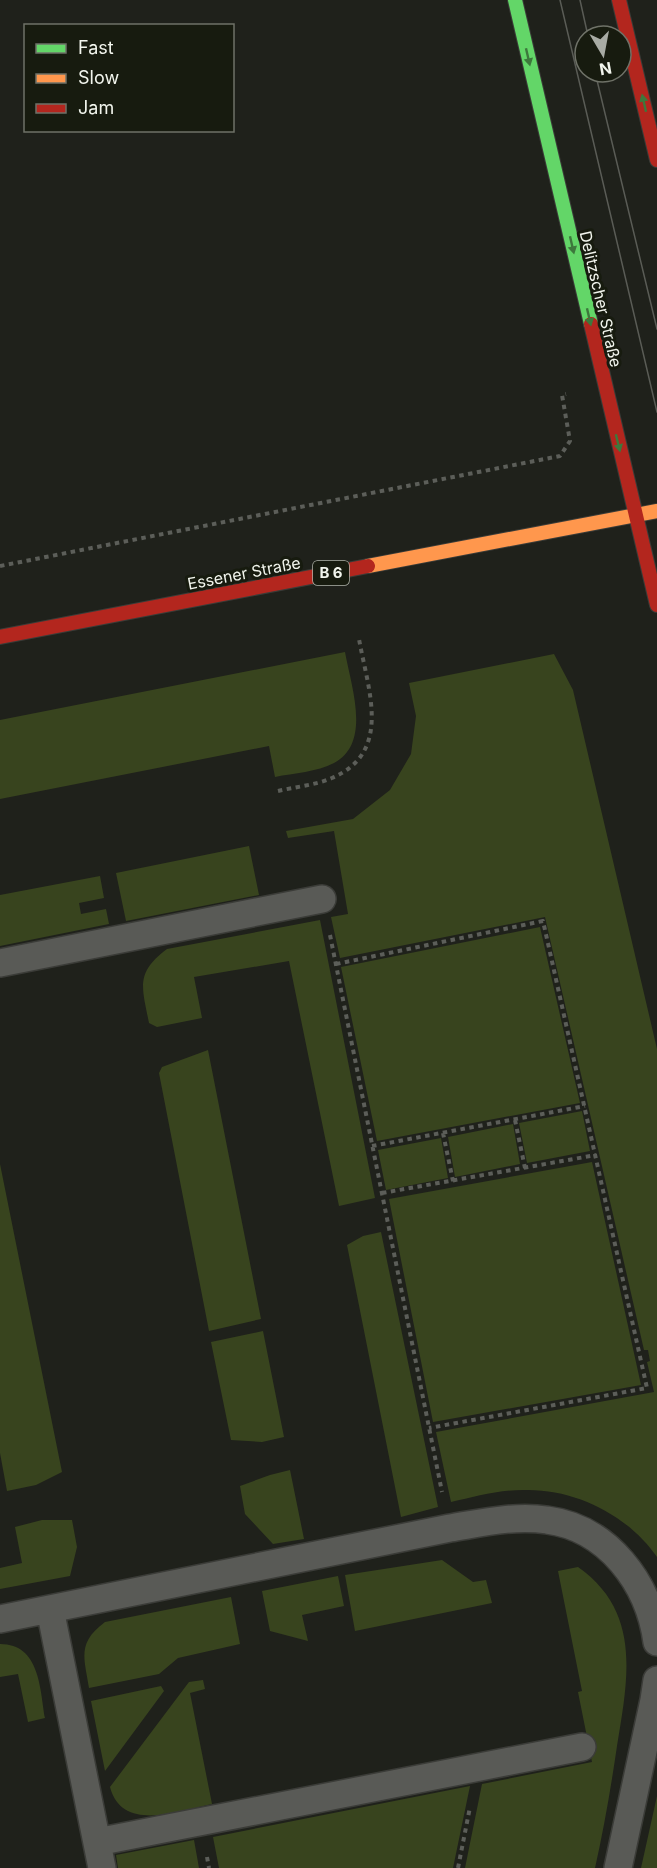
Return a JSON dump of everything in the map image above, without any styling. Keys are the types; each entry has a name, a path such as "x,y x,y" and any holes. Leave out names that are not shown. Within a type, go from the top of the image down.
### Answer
{"main road":[{"name":"Delitzscher Straße","path":"515,0 657,605"},
{"path":"620,0 657,160"},
{"name":"B 6","path":"636,514 657,511"},
{"name":"Essener Straße","path":"0,637 636,514"}],"lane":[{"path":"0,963 322,899"},
{"path":"0,1618 450,1528 500,1521 547,1520 571,1526 592,1536 611,1550 626,1566 639,1586 648,1607 657,1642"},
{"path":"50,1609 99,1855 478,1768 582,1747"},
{"path":"618,1868 657,1680"}],"path":[{"path":"0,566 560,456 570,441 561,395 604,386"},
{"path":"278,790 332,779 357,763 370,741 373,716 359,639"},
{"path":"322,899 450,1528"},
{"path":"336,964 543,921 647,1388 429,1428"},
{"path":"372,1146 585,1106"},
{"path":"515,1120 525,1168"},
{"path":"443,1133 453,1181"},
{"path":"382,1193 596,1155"},
{"path":"458,1868 478,1768"}],"green space":[{"path":"345,652 354,697 356,728 353,742 346,754 327,766 275,777 269,746 0,799 0,720"},
{"path":"554,654 573,690 657,1049 657,1557 631,1529 598,1507 580,1499 542,1491 514,1490 451,1502 436,1432 654,1392 647,1362 650,1361 648,1350 644,1350 545,917 340,958 331,917 348,914 334,831 288,838 286,831 353,819 390,790 411,754 416,716 409,683"},
{"path":"249,846 259,895 126,921 116,873"},
{"path":"100,876 104,898 79,903 81,914 106,909 109,924 0,946 0,895"},
{"path":"320,920 375,1198 339,1206 289,961 194,977 202,1018 157,1027 149,1023 143,990 145,973 167,949"},
{"path":"540,927 580,1103 377,1141 341,967"},
{"path":"208,1050 261,1319 209,1331 159,1073 162,1067"},
{"path":"582,1111 590,1151 527,1163 519,1123"},
{"path":"513,1124 520,1164 455,1177 448,1137"},
{"path":"441,1138 448,1178 386,1190 378,1150"},
{"path":"592,1162 641,1385 433,1422 389,1199"},
{"path":"0,1164 62,1472 36,1485 7,1491 0,1453"},
{"path":"381,1232 438,1507 401,1517 347,1245 363,1236"},
{"path":"263,1331 284,1437 262,1442 231,1440 211,1342"},
{"path":"290,1470 304,1539 273,1544 245,1514 240,1486"},
{"path":"42,1520 72,1520 77,1547 70,1576 0,1589 0,1568 22,1563 15,1527"},
{"path":"442,1560 473,1582 486,1580 492,1603 355,1631 345,1575"},
{"path":"578,1567 599,1585 613,1605 626,1648 625,1696 595,1868 465,1868 482,1784 592,1762 578,1692 582,1691 558,1571"},
{"path":"338,1576 344,1606 302,1615 308,1641 270,1631 262,1591"},
{"path":"231,1597 240,1644 178,1658 159,1674 89,1688 84,1659 86,1644 105,1622"},
{"path":"0,1644 13,1646 23,1651 30,1660 36,1670 45,1718 28,1722 18,1674 0,1677"},
{"path":"203,1680 205,1689 190,1693 212,1804 168,1814 139,1814 126,1810 116,1801 110,1787 189,1682"},
{"path":"161,1686 164,1691 105,1771 91,1701"},
{"path":"470,1786 453,1868 219,1868 213,1837"},
{"path":"657,1796 657,1868 641,1868"},
{"path":"194,1840 199,1868 118,1868 116,1855"}],"tram line":[{"path":"560,0 657,412"},
{"path":"580,0 585,24"},
{"path":"598,84 657,329"}],"traffic: fast":[{"path":"515,0 591,324"}],"traffic: slow":[{"path":"368,566 657,511"}],"traffic: jam":[{"path":"619,0 657,160"},
{"path":"591,324 657,605"},
{"path":"0,637 368,566"}]}
